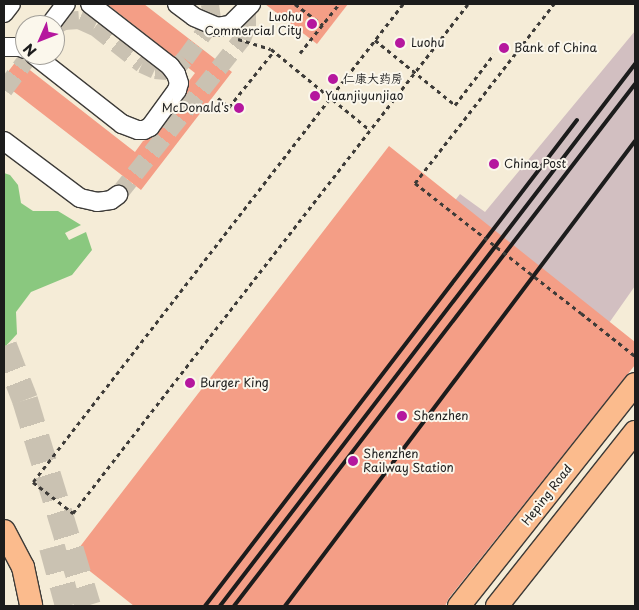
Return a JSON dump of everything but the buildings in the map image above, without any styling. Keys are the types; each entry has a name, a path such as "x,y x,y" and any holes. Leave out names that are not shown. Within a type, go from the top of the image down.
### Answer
{"main road":[{"name":"Heping Road","path":"459,606 635,384"},
{"path":"497,606 635,433"},
{"path":"4,531 23,567 31,606"}],"lane":[{"path":"4,13 11,4"},
{"path":"58,15 66,4"},
{"path":"47,65 122,124 138,130 150,127 177,90 179,83 176,74 170,66 90,4"},
{"path":"177,4 194,17 217,27 230,25 252,4"},
{"path":"4,141 80,198 97,202 111,200 118,195"}],"path":[{"path":"295,4 323,25"},
{"path":"300,53 339,4"},
{"path":"403,4 33,482 73,513 468,4"},
{"path":"554,4 415,183 635,356"},
{"path":"375,40 454,105 494,54"},
{"path":"218,98 229,107 273,50 370,130"}],"shaded area":[{"path":"635,31 635,286 590,350 389,606 144,606 460,194 485,212"}],"green space":[{"path":"4,173 10,175 18,185 21,203 33,211 58,211 81,225 65,233 69,240 86,232 92,250 72,275 31,292 16,312 17,334 4,348"}],"tunnel":[{"path":"65,21 79,20 95,27 142,64 155,70 167,71 177,67 185,59 207,29 212,19 210,4"},
{"path":"118,195 242,39 247,26 247,12 242,4"},
{"path":"4,90 23,65"},
{"path":"4,346 25,400 88,606"},
{"path":"52,547 68,606"}],"railway":[{"path":"220,606 635,64"},
{"path":"234,606 635,84"},
{"path":"205,606 577,120"},
{"path":"285,606 635,141"}],"place":[{"name":"Luohu Commercial City","path":"312,24"},
{"name":"Luohu","path":"400,43"},
{"name":"Bank of China","path":"504,48"},
{"name":"仁康大药房","path":"333,79"},
{"name":"Yuanjiyunjiao","path":"315,96"},
{"name":"McDonald's","path":"239,108"},
{"name":"China Post","path":"494,164"},
{"name":"Burger King","path":"190,383"},
{"name":"Shenzhen","path":"402,416"},
{"name":"Shenzhen Railway Station","path":"353,461"}]}
